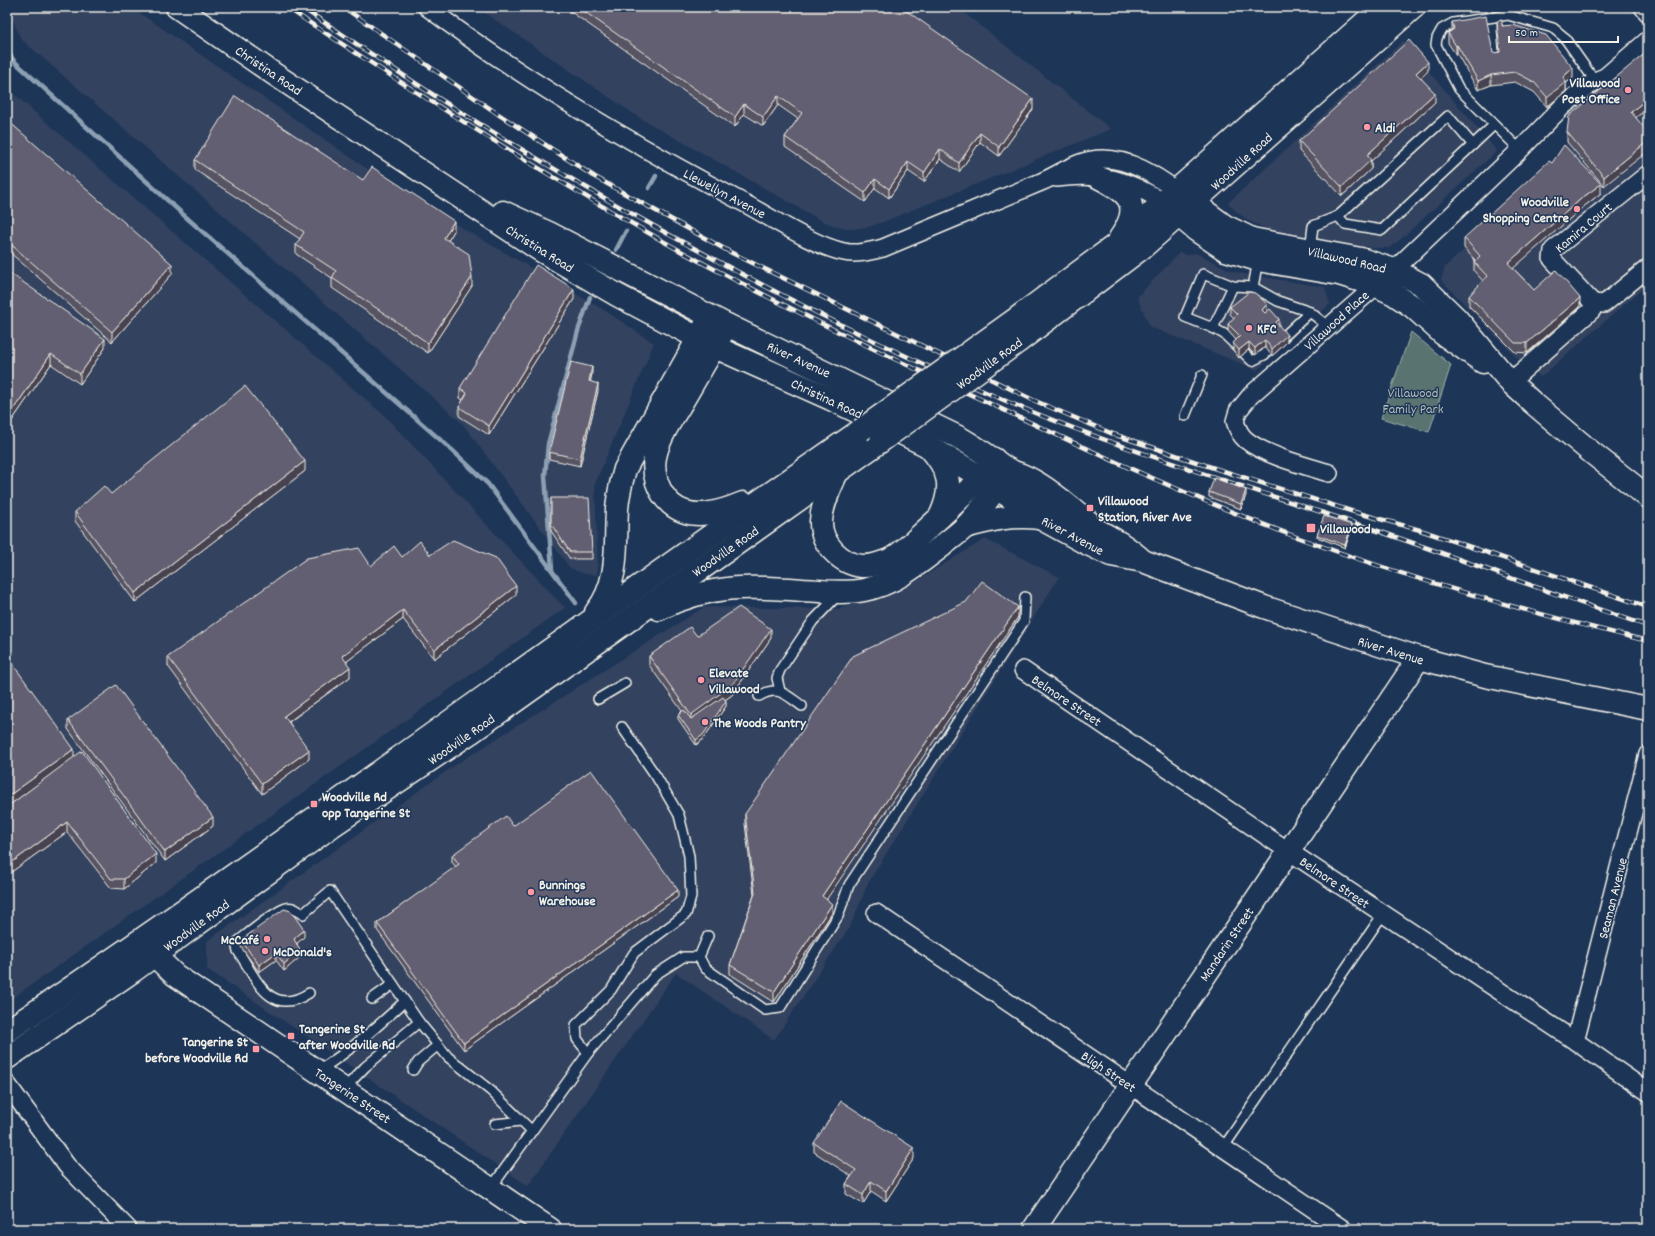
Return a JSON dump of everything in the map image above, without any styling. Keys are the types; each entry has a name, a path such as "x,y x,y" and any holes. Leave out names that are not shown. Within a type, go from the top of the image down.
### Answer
{"main road":[{"name":"Christina Road","path":"177,7 274,74 540,250 706,343 831,399 928,446"},
{"name":"Woodville Road","path":"7,1058 149,947 586,624 861,430 1014,333 1142,248 1179,203 1382,7"},
{"name":"Woodville Road","path":"7,1031 149,947 470,733 881,441 1014,333 1114,246 1179,203 1414,7"},
{"path":"1096,176 1121,189 1129,199 1131,207 1129,221 1114,246"},
{"name":"River Avenue","path":"440,183 548,233 718,321 938,426 1002,464 1066,512 1120,542 1143,561"},
{"name":"Villawood Road","path":"1179,203 1238,234 1266,242 1309,259 1339,274 1375,285 1412,306 1443,334 1510,382 1591,452 1648,497"},
{"name":"Villawood Road","path":"1179,203 1196,230 1226,250 1258,260 1361,259 1394,270 1413,279 1428,290 1457,318 1510,382"},
{"path":"718,321 706,343 659,445 655,458 658,485 663,497 674,507 686,512 701,515 716,513 733,508 775,490"},
{"path":"586,624 604,603 613,576 619,487 625,470 706,343"},
{"name":"River Avenue","path":"928,446 989,482 1040,518 1111,555 1143,561 1264,607 1419,658 1479,674 1648,710"},
{"path":"928,446 943,465 947,476 949,494 940,518"},
{"path":"965,527 989,482 1002,464"},
{"path":"837,472 822,510 821,522 823,536 830,547 849,562 863,566 876,565 901,552 940,518 989,482"},
{"path":"607,635 672,602 716,589 736,587 841,592 863,590 884,584 907,574 965,527 996,518 1019,516 1040,518"},
{"name":"Mandarin Street","path":"1034,1229 1419,658"},
{"name":"Tangerine Street","path":"149,947 175,975 550,1229"}],"street":[{"name":"Llewellyn Avenue","path":"426,7 520,72 589,117 663,160 814,240 845,252 865,252 883,248 1049,179 1076,164 1102,159 1117,160 1148,173 1179,203"},
{"path":"1643,7 1648,13"},
{"name":"Villawood Place","path":"1329,473 1265,450 1246,440 1237,430 1235,421 1238,411 1251,396 1375,285 1394,270 1520,150 1563,106 1595,81 1605,77 1648,40"},
{"name":"Kamira Court","path":"1593,303 1552,259 1553,250 1648,174"},
{"name":"Llewellyn Avenue","path":"1049,179 1096,176 1113,178 1130,183 1179,203"},
{"path":"1510,382 1592,310 1593,303 1604,304 1648,268"},
{"name":"Belmore Street","path":"1023,670 1288,851 1576,1041 1648,1092"},
{"name":"Seaman Avenue","path":"1576,1041 1648,754"},
{"name":"Bligh Street","path":"876,913 1343,1229"},
{"path":"7,1084 67,1166 128,1229"}],"lane":[{"path":"1520,150 1459,89 1436,45 1437,38 1442,29 1453,23 1508,15 1553,28 1564,37 1595,81"},
{"path":"1309,259 1312,226 1338,216 1448,116 1473,145"},
{"path":"1338,216 1345,224 1382,230 1494,125"},
{"path":"1253,287 1258,260"},
{"path":"1310,312 1264,355 1252,361 1224,334 1185,317 1203,274 1233,286 1253,287 1278,302 1310,312 1329,327"},
{"path":"1213,328 1233,286"},
{"path":"1185,416 1202,375"},
{"path":"780,691 777,678 780,670 813,621 841,592"},
{"path":"699,957 705,968 765,1010 780,1008 838,916 849,885 1024,621 1025,597"},
{"path":"598,699 625,683"},
{"path":"759,696 769,690 780,691 802,706"},
{"path":"588,1053 577,1039 576,1025 611,990 634,953 686,914 691,896 689,856 679,815 656,776 622,727"},
{"path":"309,993 297,1001 283,1002 268,995 238,951 236,943 255,928 287,908 295,909 303,914 330,891 419,1022 448,1057 491,1091 532,1131"},
{"path":"1223,1148 1383,914"},
{"path":"699,957 708,936"},
{"path":"491,1188 588,1053 656,975 683,957 699,957"},
{"path":"372,999 393,984"},
{"path":"318,1072 340,1058 405,1001"},
{"path":"344,1089 365,1067 419,1022"},
{"path":"413,1070 418,1062 438,1045"},
{"path":"495,1124 522,1121"}],"shaded area":[{"path":"7,7 131,7 407,196 604,310 654,343 595,484 597,575 584,574 570,568 462,423 21,39"},
{"path":"476,7 957,7 1111,129 883,222 869,227 853,229 839,227 824,222 638,117"},
{"path":"1403,41 1497,151 1400,240 1389,248 1373,248 1271,231 1247,220 1228,203"},
{"name":"Woodville Shopping Centre","path":"1648,61 1648,284 1541,377 1520,361 1441,280 1445,267 1549,171 1567,142 1569,125"},
{"path":"7,88 386,417 565,608 7,1002"},
{"path":"1180,252 1186,255 1196,253 1232,271 1244,274 1325,287 1330,304 1257,370 1150,327 1137,297"},
{"path":"985,539 1059,577 868,883 851,925 774,1040 676,973 528,1186 207,969 207,941 455,765 704,607 838,609 905,588"}],"green space":[{"name":"Villawood Family Park","path":"1411,332 1451,365 1429,432 1381,418"}],"building":[{"path":"578,7 901,7 1033,99 999,147 980,133 959,163 940,149 924,173 908,162 889,189 875,179 865,193 785,137 802,113 778,96 763,117 744,104 735,117"},
{"path":"1486,16 1493,53 1500,52 1497,21 1502,20 1502,26 1513,25 1546,35 1573,68 1563,77 1566,82 1547,97 1534,82 1515,72 1491,75 1478,81 1457,45 1456,46 1448,33 1454,29 1452,22"},
{"name":"Aldi","path":"1409,40 1428,62 1416,73 1435,93 1367,155 1371,160 1342,187 1299,141"},
{"path":"1648,51 1648,109 1643,102 1631,112 1648,132 1648,141 1604,177 1567,132 1569,116"},
{"path":"235,96 363,180 372,167 454,221 444,238 469,254 472,277 428,343 332,278 336,271 296,245 304,232 195,160"},
{"path":"7,120 172,264 112,332 7,241"},
{"path":"1564,145 1601,184 1582,198 1508,263 1534,290 1556,270 1580,298 1527,343 1515,343 1469,296 1487,276 1474,262 1480,256 1464,238 1549,161 1552,163"},
{"path":"536,265 574,289 489,426 459,407 467,393 460,388"},
{"path":"7,271 105,339 80,374 51,354 7,419"},
{"path":"1249,292 1255,293 1267,304 1262,310 1265,313 1270,309 1279,319 1276,322 1287,335 1272,349 1265,340 1255,348 1249,342 1239,350 1233,343 1240,336 1228,324 1237,314 1230,307"},
{"path":"571,362 592,367 589,381 598,384 580,459 549,452"},
{"path":"245,386 305,461 135,593 75,512 104,486 111,494"},
{"path":"1214,478 1246,490 1241,504 1209,492"},
{"path":"551,498 589,498 592,552 570,552 551,524"},
{"path":"1324,516 1352,525 1345,545 1317,535"},
{"path":"453,540 496,558 516,586 434,650 403,610 342,656 350,667 284,716 309,750 262,784 168,657 307,558 359,548 371,566 394,546 402,557 420,541 430,555"},
{"path":"982,581 1018,607 822,896 832,904 774,992 730,965 755,893 745,814 853,656 966,602"},
{"name":"Elevate Villawood","path":"739,607 771,629 732,685 691,715 649,656 690,627 697,636"},
{"path":"7,656 74,749 7,797"},
{"path":"116,685 213,817 165,852 68,720"},
{"name":"The Woods Pantry","path":"723,697 726,701 703,735 696,740 678,715 684,710 691,719"},
{"path":"82,751 156,854 124,879 111,879 67,822 7,866 7,807"},
{"path":"591,770 678,890 464,1043 377,923 459,864 452,855 506,816 513,826"},
{"path":"284,909 291,911 304,930 294,939 300,950 284,964 276,953 259,965 241,940"},
{"path":"841,1101 914,1148 886,1191 871,1181 863,1195 846,1184 856,1170 814,1143"}],"waterway":[{"path":"7,51 15,62 187,218 452,450 488,484 576,603"},
{"path":"649,188 656,176"},
{"path":"616,250 626,231"},
{"path":"552,569 545,476 548,444 578,331 590,297"}],"railway":[{"path":"286,7 384,72 484,135 584,196 686,254 838,332 1031,423 1144,474 1299,538 1385,568 1472,595 1648,641"},
{"path":"301,7 449,105 600,196 800,304 937,370 1050,419 1139,452 1401,539 1648,626"},
{"path":"343,7 498,114 595,177 730,252 1033,400 1113,434 1214,468 1351,511 1420,530 1648,607"}],"place":[{"name":"Villawood Post Office","path":"1628,90"},
{"name":"Aldi","path":"1367,127"},
{"name":"Woodville Shopping Centre","path":"1577,209"},
{"name":"KFC","path":"1249,328"},
{"name":"Villawood Station, River Ave","path":"1090,508"},
{"name":"Villawood","path":"1311,528"},
{"name":"Elevate Villawood","path":"701,680"},
{"name":"The Woods Pantry","path":"705,722"},
{"name":"Woodville Rd opp Tangerine St","path":"314,804"},
{"name":"Bunnings Warehouse","path":"531,892"},
{"name":"McCafé","path":"267,939"},
{"name":"McDonald's","path":"265,951"},
{"name":"Tangerine St after Woodville Rd","path":"291,1036"},
{"name":"Tangerine St before Woodville Rd","path":"256,1049"}]}
